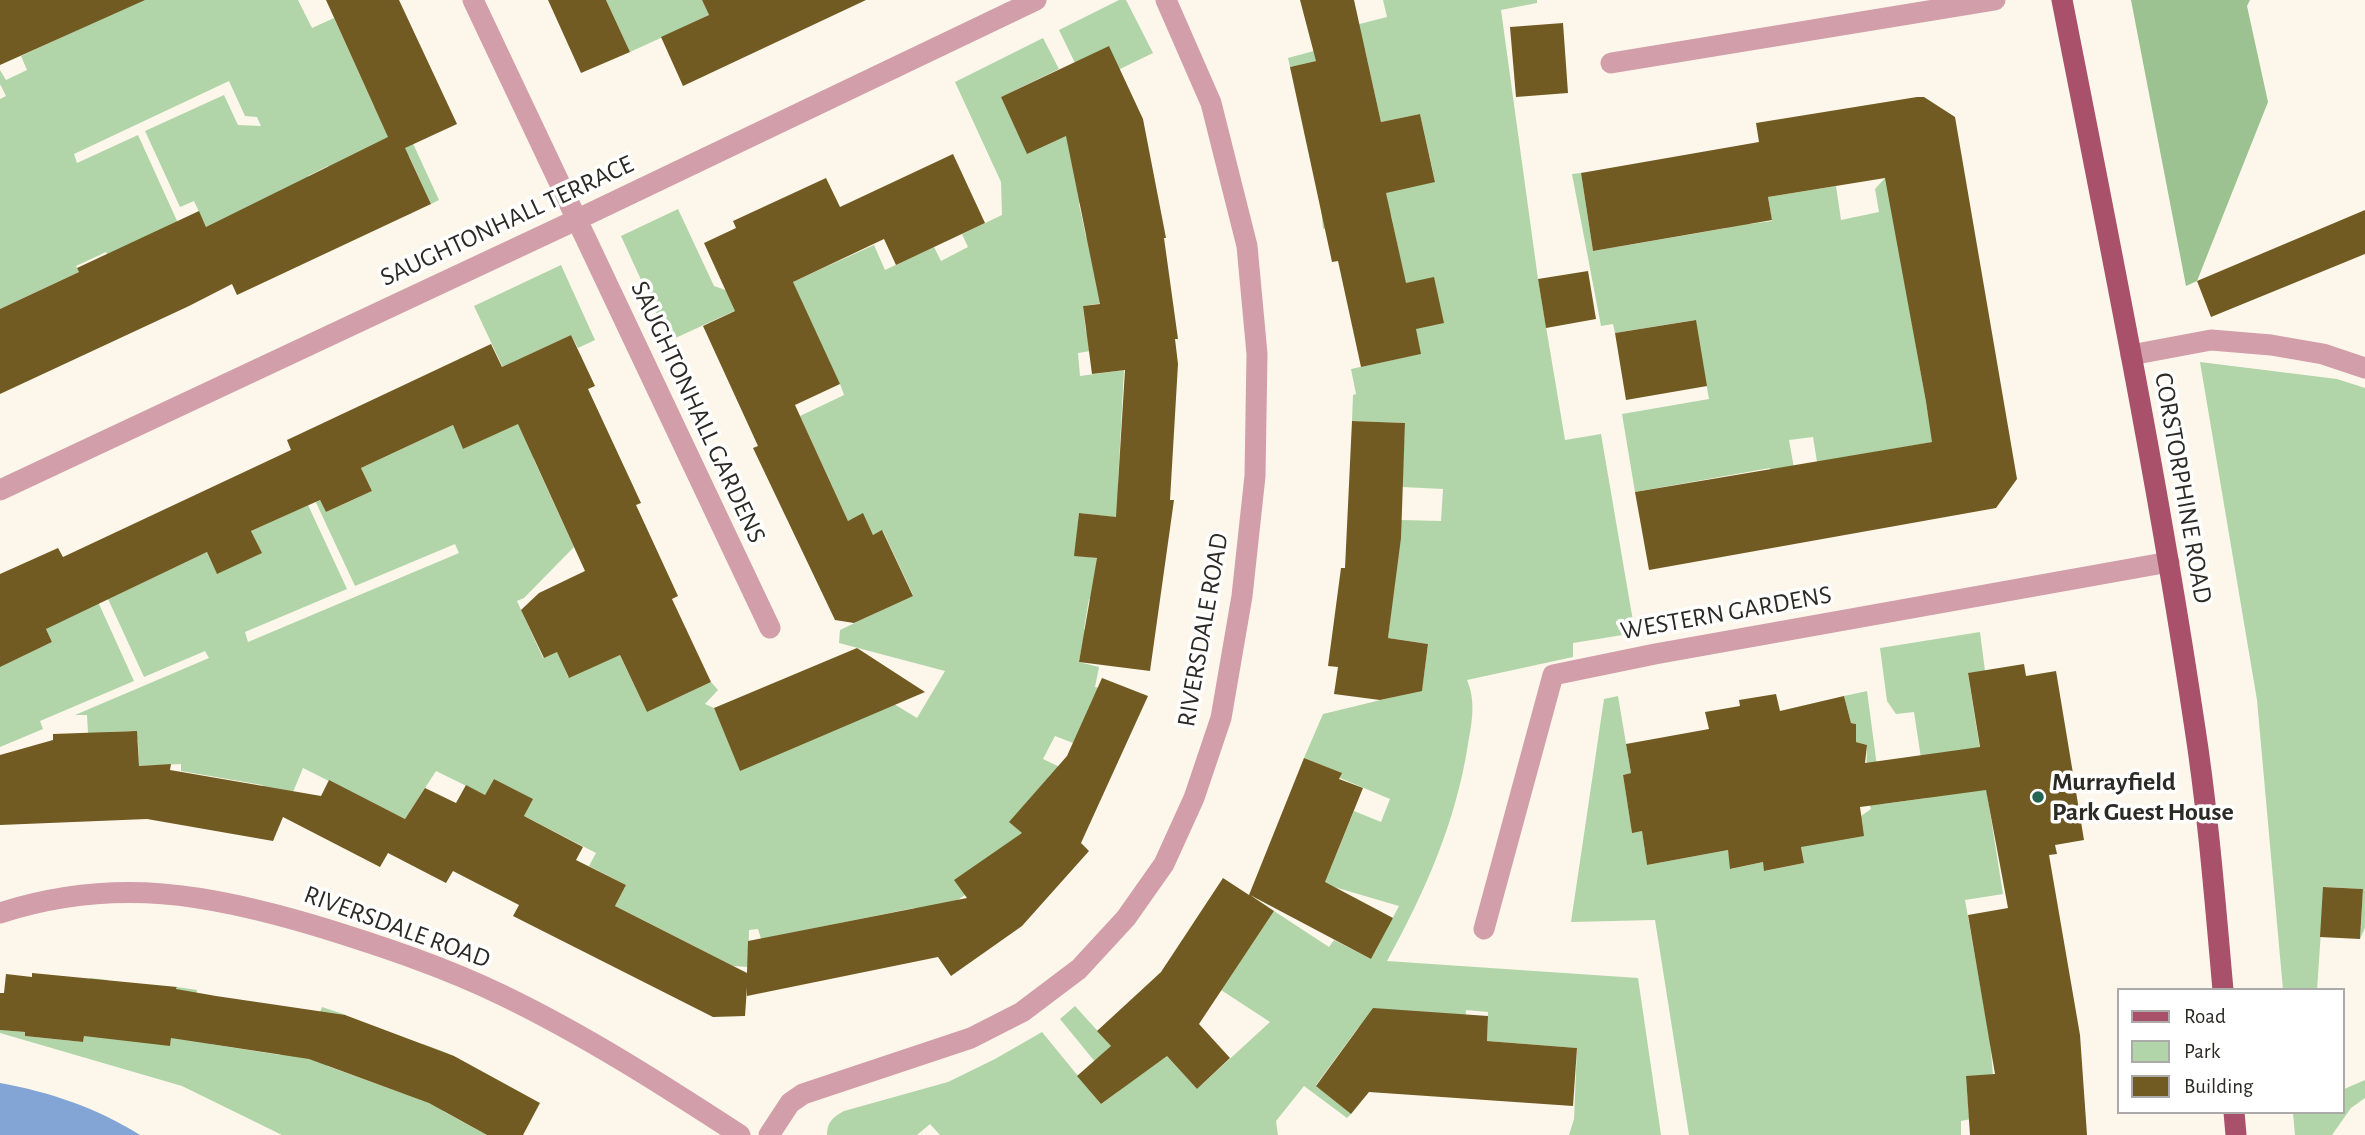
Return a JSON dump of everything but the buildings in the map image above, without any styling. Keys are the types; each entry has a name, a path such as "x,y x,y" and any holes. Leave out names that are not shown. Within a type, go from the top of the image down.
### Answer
{"main road":[{"name":"CORSTORPHINE ROAD","path":"2062,0 2169,562 2195,725 2223,988"},
{"path":"2234,1114 2236,1135"}],"street":[{"name":"SAUGHTONHALL GARDENS","path":"473,0 770,628"},
{"name":"SAUGHTONHALL TERRACE","path":"0,490 576,220 1036,0"},
{"name":"RIVERSDALE ROAD","path":"769,1135 790,1103 803,1094 971,1038 1022,1012 1079,969 1126,918 1164,864 1194,798 1221,718 1242,596 1255,476 1257,354 1247,246 1211,103 1166,0"},
{"path":"1611,63 1995,0"},
{"path":"2131,355 2211,340 2270,345 2323,354 2365,368"},
{"name":"WESTERN GARDENS","path":"1484,929 1553,675 2169,562"},
{"name":"RIVERSDALE ROAD","path":"0,913 71,896 169,893 208,898 281,915 425,962 501,995 567,1028 740,1135"}],"green space":[{"path":"142,0 298,0 312,28 334,18 374,106 392,98 439,200 431,204 409,156 390,165 412,213 405,216 338,187 328,166 308,176 317,197 207,229 194,201 180,207 145,131 224,95 238,125 261,126 257,117 245,116 229,81 74,154 77,163 138,135 188,245 119,278 106,252 76,266 79,272 0,309 0,99 6,96 0,84 0,70 6,80 27,70 21,56"},
{"path":"606,0 702,0 709,15 686,26 708,74 700,78 665,36 630,52"},
{"path":"1119,0 1126,0 1153,53 1120,69 1075,63 1059,30"},
{"path":"1383,0 1537,0 1537,3 1501,10 1538,279 1565,440 1601,434 1635,633 1573,643 1573,657 1467,680 1472,696 1472,720 1456,801 1426,883 1387,961 1638,978 1661,1135 1569,1135 1574,1119 1577,1048 1487,1041 1488,1012 1466,1010 1464,1039 1358,1028 1316,1085 1351,1114 1347,1118 1304,1086 1276,1121 1278,1135 940,1135 930,1124 917,1135 827,1135 831,1120 844,1111 948,1082 1042,1032 1101,1104 1119,1091 1060,1019 1075,1006 1134,1071 1160,1048 1197,1089 1270,1022 1221,990 1274,911 1329,947 1334,940 1371,959 1399,906 1324,884 1354,811 1381,822 1390,799 1340,778 1341,773 1304,758 1323,714 1422,690 1428,644 1388,638 1401,520 1441,521 1443,489 1402,487 1405,423 1352,421 1353,395 1356,394 1351,369 1420,354 1391,215 1323,229 1321,207 1435,181 1420,114 1381,122 1365,50 1290,67 1288,58 1332,46 1328,32 1387,17"},
{"path":"2131,0 2250,0 2247,6 2268,102 2197,281 2186,286"},
{"path":"1043,38 1059,69 1001,97 1027,153 1135,103 1079,204 1086,237 1115,232 1117,301 1083,306 1086,332 1122,346 1078,353 1080,376 1124,370 1118,482 1120,518 1079,513 1075,555 1114,561 1111,603 1089,599 1084,629 1105,633 1083,641 1079,662 1099,667 1095,687 1105,689 1073,743 1055,736 1043,759 1062,768 1010,822 1026,836 965,895 934,916 914,908 761,939 758,929 749,930 748,967 733,966 615,906 626,885 589,866 596,853 524,816 532,799 494,779 485,795 436,771 405,819 303,768 288,804 262,785 181,771 181,764 139,766 138,740 130,731 108,732 101,741 90,768 87,715 75,715 209,658 205,651 144,677 108,599 207,552 217,573 261,553 251,531 308,505 347,589 245,632 248,642 459,553 455,544 355,586 305,479 315,490 326,512 372,491 361,468 453,425 463,449 506,429 521,406 474,306 561,265 595,340 578,348 571,335 513,362 534,460 574,547 524,598 517,601 543,658 582,641 616,647 647,712 711,682 718,690 705,704 714,708 740,770 881,696 917,718 945,671 839,643 840,630 913,595 883,531 873,535 863,514 848,521 800,416 844,395 840,384 745,306 669,341 621,236 678,209 714,286 753,300 874,245 885,270 934,247 941,261 968,247 962,234 1002,215 1001,182 955,82","holes":["596,645 569,677 561,660"]},
{"path":"1581,173 1593,251 1727,228 1724,206 1746,202 1750,224 1772,221 1768,197 1836,186 1841,220 1879,212 1875,189 1886,177 1933,442 1817,462 1813,437 1789,440 1797,485 1774,489 1770,468 1635,492 1622,414 1709,399 1695,320 1615,333 1613,324 1601,326 1572,174"},
{"path":"2200,362 2337,379 2365,388 2365,928 2360,939 2363,889 2324,887 2317,988 2283,988 2257,700"},
{"path":"94,593 134,681 40,721 43,729 0,747 0,637 12,661 52,642 41,618"},
{"path":"1980,632 1985,671 1968,674 2003,894 1965,900 1990,1041 1993,1075 1966,1077 1969,1116 1996,1114 1961,1121 1961,1135 1689,1135 1655,920 1571,922 1604,699 1618,696 1631,773 1623,775 1632,832 1642,831 1647,865 1728,850 1731,869 1763,862 1765,871 1804,863 1801,847 1871,809 1866,795 1867,745 1856,742 1856,724 1851,723 1844,696 1867,691 1882,804 1927,798 1914,712 1896,714 1887,701 1880,648"},
{"path":"90,978 108,980 102,1037 170,1045 177,987 197,990 191,1030 211,1034 210,1044 280,1055 322,1007 346,1015 327,1066 405,1094 423,1044 447,1053 468,1064 443,1111 487,1135 282,1135 182,1086 0,1033 0,1015 1,1030 25,1032 25,1036 83,1042"},
{"path":"2365,1080 2365,1098 2351,1108 2332,1135 2295,1135 2293,1114 2344,1114 2344,1089"}],"water":[{"path":"0,1083 73,1102 140,1135 0,1135"}],"place":[{"name":"Murrayfield Park Guest House","path":"2038,797"}]}
